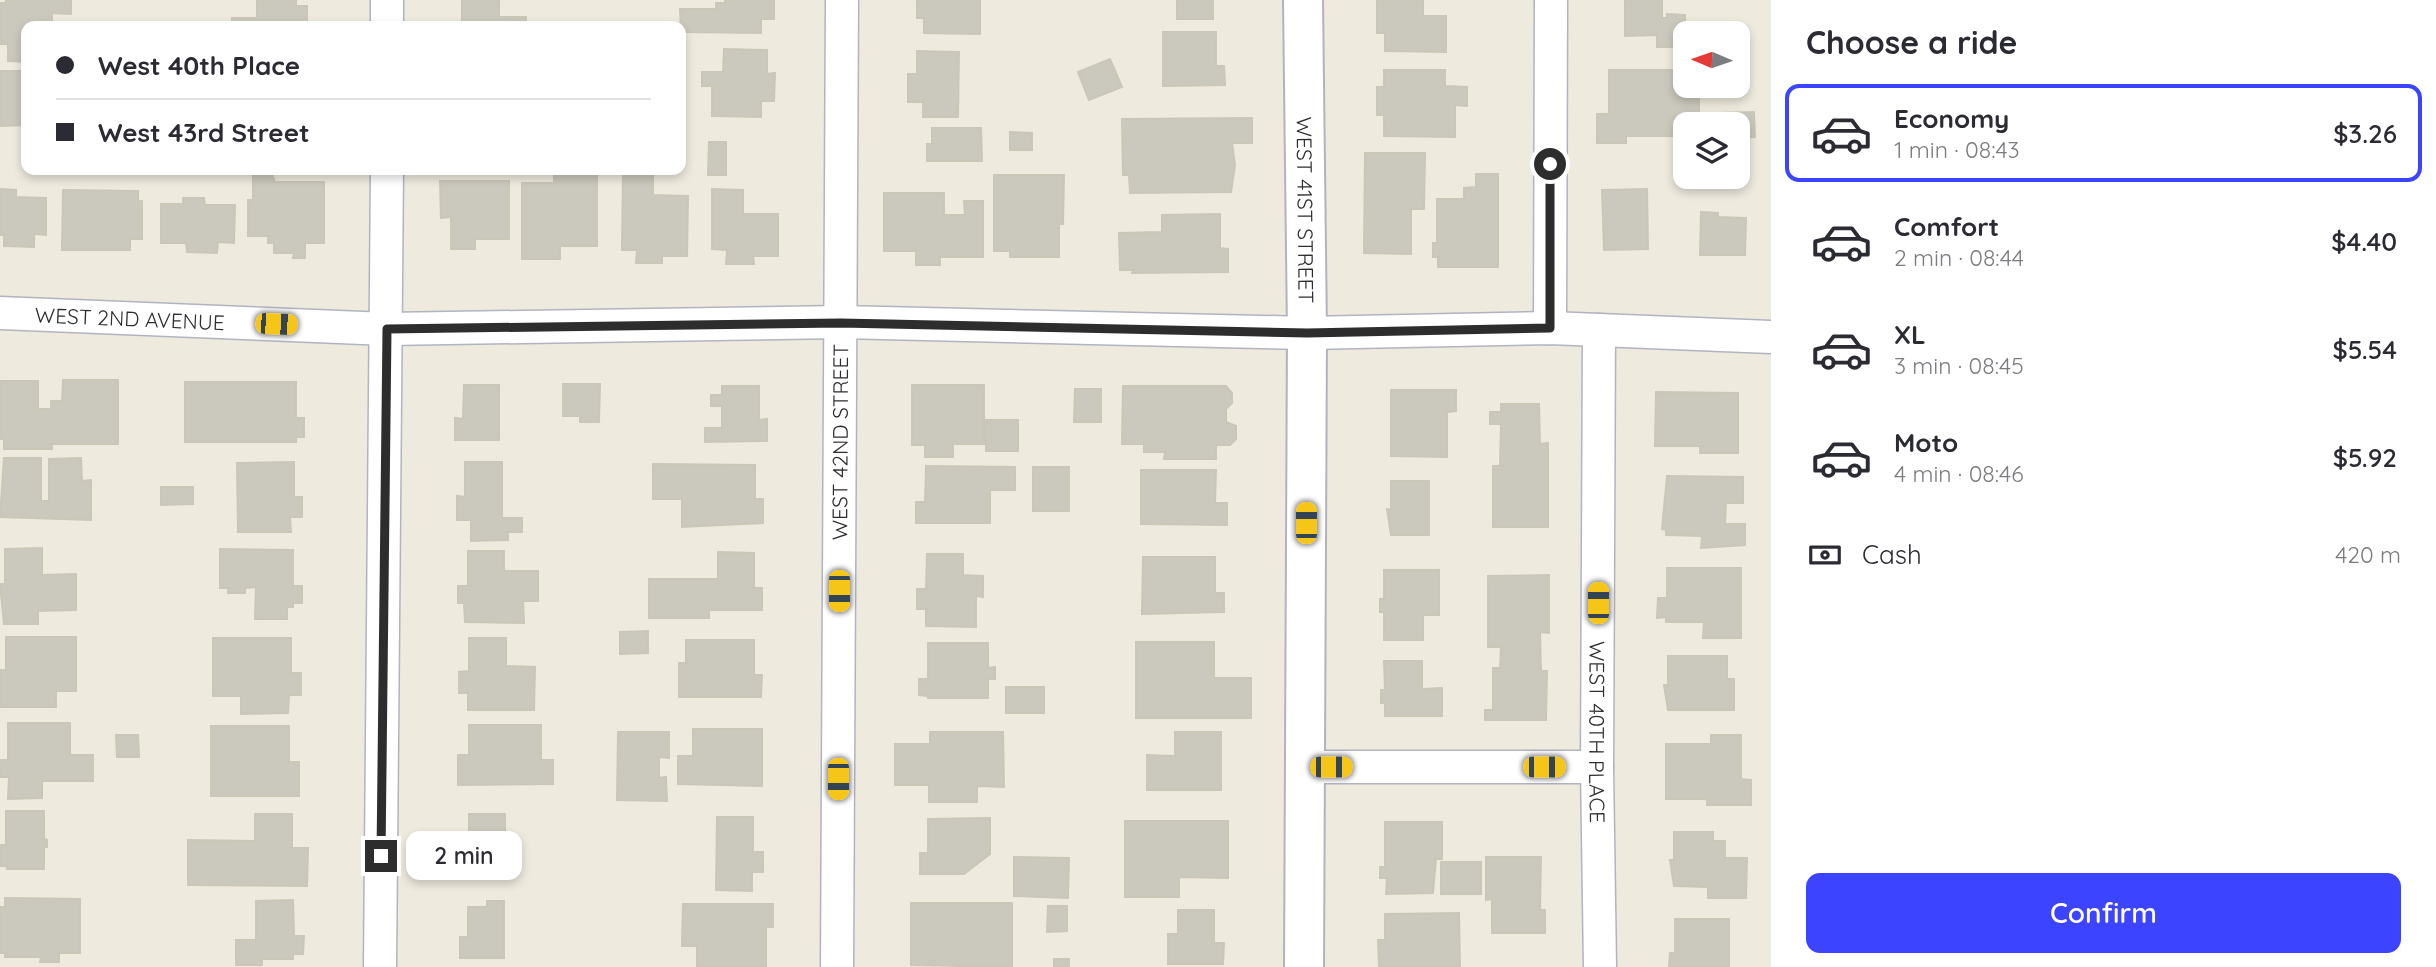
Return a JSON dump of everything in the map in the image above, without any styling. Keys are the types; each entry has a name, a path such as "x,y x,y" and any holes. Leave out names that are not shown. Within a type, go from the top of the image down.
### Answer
{"street":[{"path":"387,0 387,21"},
{"name":"WEST 42ND STREET","path":"837,967 842,0"},
{"name":"WEST 41ST STREET","path":"1303,0 1307,333 1304,967"},
{"path":"1550,328 1551,0"},
{"path":"380,967 387,175"},
{"name":"WEST 2ND AVENUE","path":"0,313 387,329 841,323 1307,333 1550,328 1771,337"},
{"name":"WEST 40TH PLACE","path":"1599,330 1597,767 1600,967"},
{"path":"1304,767 1597,767"}],"building":[{"path":"6,0 71,0 71,14 52,13 52,21 21,21 21,62 8,61 8,44 0,44 0,3 6,3"},
{"path":"257,0 296,0 296,6 307,6 307,21 232,21 232,18 257,18"},
{"path":"462,0 499,0 499,17 526,17 526,21 462,21"},
{"path":"725,0 774,0 774,19 761,19 761,33 686,32 686,21 681,21 680,9 716,9 716,3 725,3"},
{"path":"917,0 980,0 980,34 924,33 924,18 917,18"},
{"path":"1177,0 1213,0 1213,19 1177,19"},
{"path":"1377,0 1423,0 1423,16 1446,16 1446,52 1385,51 1385,33 1377,33"},
{"path":"1625,0 1662,0 1662,18 1667,18 1667,14 1685,15 1685,21 1673,21 1673,47 1657,47 1657,35 1625,36"},
{"path":"1163,32 1216,32 1216,66 1224,66 1225,85 1163,86"},
{"path":"724,49 767,50 767,74 775,73 774,101 761,101 761,117 712,116 712,86 702,86 702,72 723,72"},
{"path":"917,51 959,52 958,117 923,117 923,102 908,102 908,74 917,74"},
{"path":"1110,59 1122,87 1089,100 1078,72"},
{"path":"1384,70 1445,70 1445,86 1467,87 1467,106 1455,105 1455,137 1384,136 1384,115 1377,115 1377,87 1384,87"},
{"path":"1609,70 1673,70 1673,98 1699,98 1699,112 1673,112 1673,136 1626,136 1626,143 1597,143 1597,114 1609,114"},
{"path":"0,71 21,71 21,125 0,126"},
{"path":"1750,112 1754,112 1755,137 1750,137"},
{"path":"1252,118 1252,143 1232,143 1235,165 1231,192 1130,193 1129,175 1123,175 1122,119"},
{"path":"932,128 981,128 982,161 927,161 927,144 932,144"},
{"path":"1010,132 1032,133 1032,150 1010,150"},
{"path":"709,142 726,142 726,175 708,175"},
{"path":"1365,153 1425,153 1424,209 1411,209 1411,254 1364,253"},
{"path":"1476,174 1498,174 1498,267 1438,267 1438,257 1433,257 1433,243 1437,243 1437,199 1464,199 1464,188 1476,187"},
{"path":"253,175 272,175 275,182 324,182 324,243 305,243 305,258 293,258 294,253 274,253 274,243 268,243 268,236 248,236 248,200 253,200"},
{"path":"554,175 597,175 597,246 560,246 560,259 522,259 522,183 554,183"},
{"path":"623,175 653,175 653,195 688,196 687,256 662,256 662,263 636,263 637,250 622,250"},
{"path":"994,175 1064,175 1059,257 1010,257 1010,251 994,251"},
{"path":"440,181 509,181 509,239 475,239 475,249 451,249 451,217 441,218"},
{"path":"0,189 16,190 16,197 46,198 46,235 34,234 34,247 4,246 4,235 0,235"},
{"path":"712,189 743,190 743,214 778,214 778,256 753,256 754,264 726,264 727,250 712,249"},
{"path":"1647,189 1648,249 1604,250 1602,190"},
{"path":"63,190 138,191 138,201 142,201 142,239 130,239 130,250 62,250"},
{"path":"884,193 944,193 944,215 965,215 964,201 983,201 983,257 940,257 940,265 916,265 916,251 884,251"},
{"path":"183,198 204,198 205,205 235,205 234,243 218,242 217,253 187,252 186,243 161,243 161,204 183,204"},
{"path":"1701,212 1718,213 1718,217 1746,218 1745,255 1700,255"},
{"path":"1220,214 1220,248 1228,249 1228,272 1132,273 1133,270 1120,270 1119,233 1162,232 1162,215"},
{"path":"63,380 118,380 118,444 52,444 52,449 4,449 4,439 0,439 0,381 38,381 38,409 51,409 51,401 62,401"},
{"path":"185,382 296,382 296,418 304,418 304,437 296,437 296,442 185,442"},
{"path":"563,384 600,384 599,422 580,422 580,416 563,416"},
{"path":"464,385 499,385 499,440 455,440 455,418 463,419"},
{"path":"912,385 984,385 984,444 953,444 953,457 925,457 925,445 912,445"},
{"path":"722,386 759,386 759,420 767,419 767,441 705,442 705,428 722,428 722,406 711,406 711,395 722,395"},
{"path":"1123,386 1226,386 1232,393 1232,403 1226,409 1226,422 1236,426 1236,439 1230,445 1216,445 1216,459 1164,459 1165,452 1144,452 1144,444 1122,444"},
{"path":"1075,389 1101,389 1101,422 1074,422"},
{"path":"1391,390 1456,390 1456,411 1447,412 1447,457 1391,456"},
{"path":"1656,392 1738,393 1738,453 1700,453 1700,446 1655,446"},
{"path":"1501,404 1539,404 1540,444 1548,443 1548,527 1493,527 1493,466 1500,466 1501,424 1490,424 1490,412 1501,412"},
{"path":"986,420 1018,420 1018,451 986,451"},
{"path":"4,458 41,458 41,501 49,501 49,459 81,458 82,481 91,480 91,520 0,517"},
{"path":"294,462 294,497 302,497 302,517 290,517 291,532 238,532 237,463"},
{"path":"465,462 502,462 502,518 522,518 522,532 508,532 508,540 471,541 471,520 457,520 457,496 465,497"},
{"path":"653,464 755,465 755,499 763,499 763,523 682,527 682,499 653,499"},
{"path":"926,466 1015,467 1015,490 990,490 990,523 916,523 916,502 925,502"},
{"path":"1033,467 1069,467 1069,511 1033,511"},
{"path":"1141,470 1216,470 1215,503 1227,503 1227,525 1141,524"},
{"path":"1667,476 1743,477 1743,503 1726,503 1725,524 1745,524 1745,545 1701,548 1702,536 1666,535 1666,530 1662,529"},
{"path":"1391,481 1429,481 1429,535 1391,535 1387,509 1391,510"},
{"path":"161,487 193,487 193,504 161,505"},
{"path":"42,548 42,575 76,574 76,610 38,611 38,624 4,624 0,584 5,584 5,549"},
{"path":"220,549 293,550 293,586 302,586 302,603 293,603 293,607 287,607 287,619 255,619 256,587 245,588 245,593 228,593 228,588 220,588"},
{"path":"468,551 504,551 504,571 538,571 538,601 523,601 524,623 465,622 464,603 458,603 458,586 468,586"},
{"path":"718,552 754,553 754,588 762,588 762,610 709,610 709,618 649,618 649,579 718,579"},
{"path":"927,554 963,554 963,575 983,576 983,597 976,596 976,627 926,626 926,609 917,609 917,589 926,589"},
{"path":"1143,557 1215,557 1215,593 1224,593 1224,612 1142,614"},
{"path":"1667,568 1741,568 1741,638 1703,638 1704,622 1666,622 1666,617 1657,618 1658,598 1667,598"},
{"path":"1384,570 1439,570 1439,615 1423,615 1423,640 1384,640 1384,612 1380,612 1380,599 1384,599"},
{"path":"1549,575 1549,633 1540,632 1541,671 1547,671 1546,720 1485,720 1485,710 1493,710 1493,668 1500,668 1501,647 1488,647 1488,576"},
{"path":"648,631 648,653 620,654 620,632"},
{"path":"6,637 76,637 76,691 56,691 56,707 0,707 0,670 6,670"},
{"path":"213,638 291,638 291,673 301,673 301,695 289,695 288,713 241,714 241,696 213,696"},
{"path":"469,638 506,638 506,666 535,667 534,710 468,710 468,693 459,693 459,672 469,671"},
{"path":"686,640 754,640 754,675 762,675 761,697 679,697 679,663 686,663"},
{"path":"1136,642 1214,642 1214,678 1251,678 1251,718 1136,718"},
{"path":"928,643 988,643 988,668 995,667 995,679 988,679 988,698 928,698 919,695 919,679 928,679"},
{"path":"1668,656 1727,656 1727,679 1734,679 1734,710 1668,710 1664,685 1668,685"},
{"path":"1384,661 1422,661 1422,689 1442,688 1442,716 1385,716 1385,703 1381,703 1381,690 1385,690"},
{"path":"1006,687 1044,687 1044,713 1006,713"},
{"path":"8,723 70,723 70,755 93,755 93,781 42,781 42,798 8,799 9,777 0,777 0,760 8,760"},
{"path":"469,725 541,725 541,760 553,760 553,784 458,785 458,755 469,755"},
{"path":"211,726 289,726 289,762 299,762 299,796 211,796"},
{"path":"693,729 762,729 762,786 678,784 678,756 693,756"},
{"path":"618,732 669,732 669,758 659,757 659,778 666,777 667,801 617,800"},
{"path":"930,732 1003,732 1004,787 977,786 977,802 929,802 929,785 895,785 895,744 930,744"},
{"path":"1175,732 1221,732 1221,790 1147,790 1147,755 1175,756"},
{"path":"116,735 138,735 139,757 117,757"},
{"path":"1711,735 1741,735 1741,779 1751,780 1751,805 1707,805 1707,799 1666,799 1666,744 1711,744"},
{"path":"6,811 44,811 44,839 47,840 47,847 44,847 44,869 7,869 7,866 0,866 0,845 6,845"},
{"path":"255,814 292,814 292,848 308,848 307,886 188,885 188,840 255,841"},
{"path":"469,814 505,814 505,870 461,871 461,851 469,851"},
{"path":"717,817 753,817 753,852 763,852 763,872 752,872 752,891 716,890"},
{"path":"990,818 990,854 964,874 920,874 920,853 928,853 928,819"},
{"path":"1125,821 1228,821 1228,878 1179,877 1179,897 1125,897"},
{"path":"1385,822 1442,822 1442,859 1436,859 1433,893 1386,894 1387,878 1380,878 1380,867 1385,867"},
{"path":"1674,832 1713,832 1713,841 1725,841 1725,858 1747,858 1746,898 1708,898 1708,887 1674,886 1670,860 1674,860"},
{"path":"1014,857 1069,858 1068,898 1014,896"},
{"path":"1486,857 1541,857 1540,910 1545,910 1545,933 1492,933 1492,899 1486,900"},
{"path":"1441,862 1481,862 1481,894 1441,894"},
{"path":"5,898 80,899 80,953 59,953 59,962 40,962 41,957 5,957 5,953 0,953 0,907 5,907"},
{"path":"293,900 294,936 304,936 303,954 293,954 293,959 262,959 262,965 236,965 236,940 256,940 256,901"},
{"path":"487,901 504,901 504,958 460,958 460,937 468,937 468,907 487,907"},
{"path":"911,903 1012,903 1012,967 911,965"},
{"path":"683,904 773,904 773,927 766,927 766,967 697,967 697,946 682,946"},
{"path":"1048,906 1067,906 1067,931 1047,932"},
{"path":"1178,910 1214,910 1214,943 1224,943 1223,964 1168,964 1168,934 1178,934"},
{"path":"1459,913 1460,967 1379,967 1378,940 1385,940 1385,914"},
{"path":"1675,919 1729,919 1729,967 1669,967 1670,953 1675,953"},
{"path":"1054,959 1069,959 1069,967 1054,967"}],"route":[{"path":"381,856 387,329 841,323 1307,333 1550,328 1550,164"}]}
